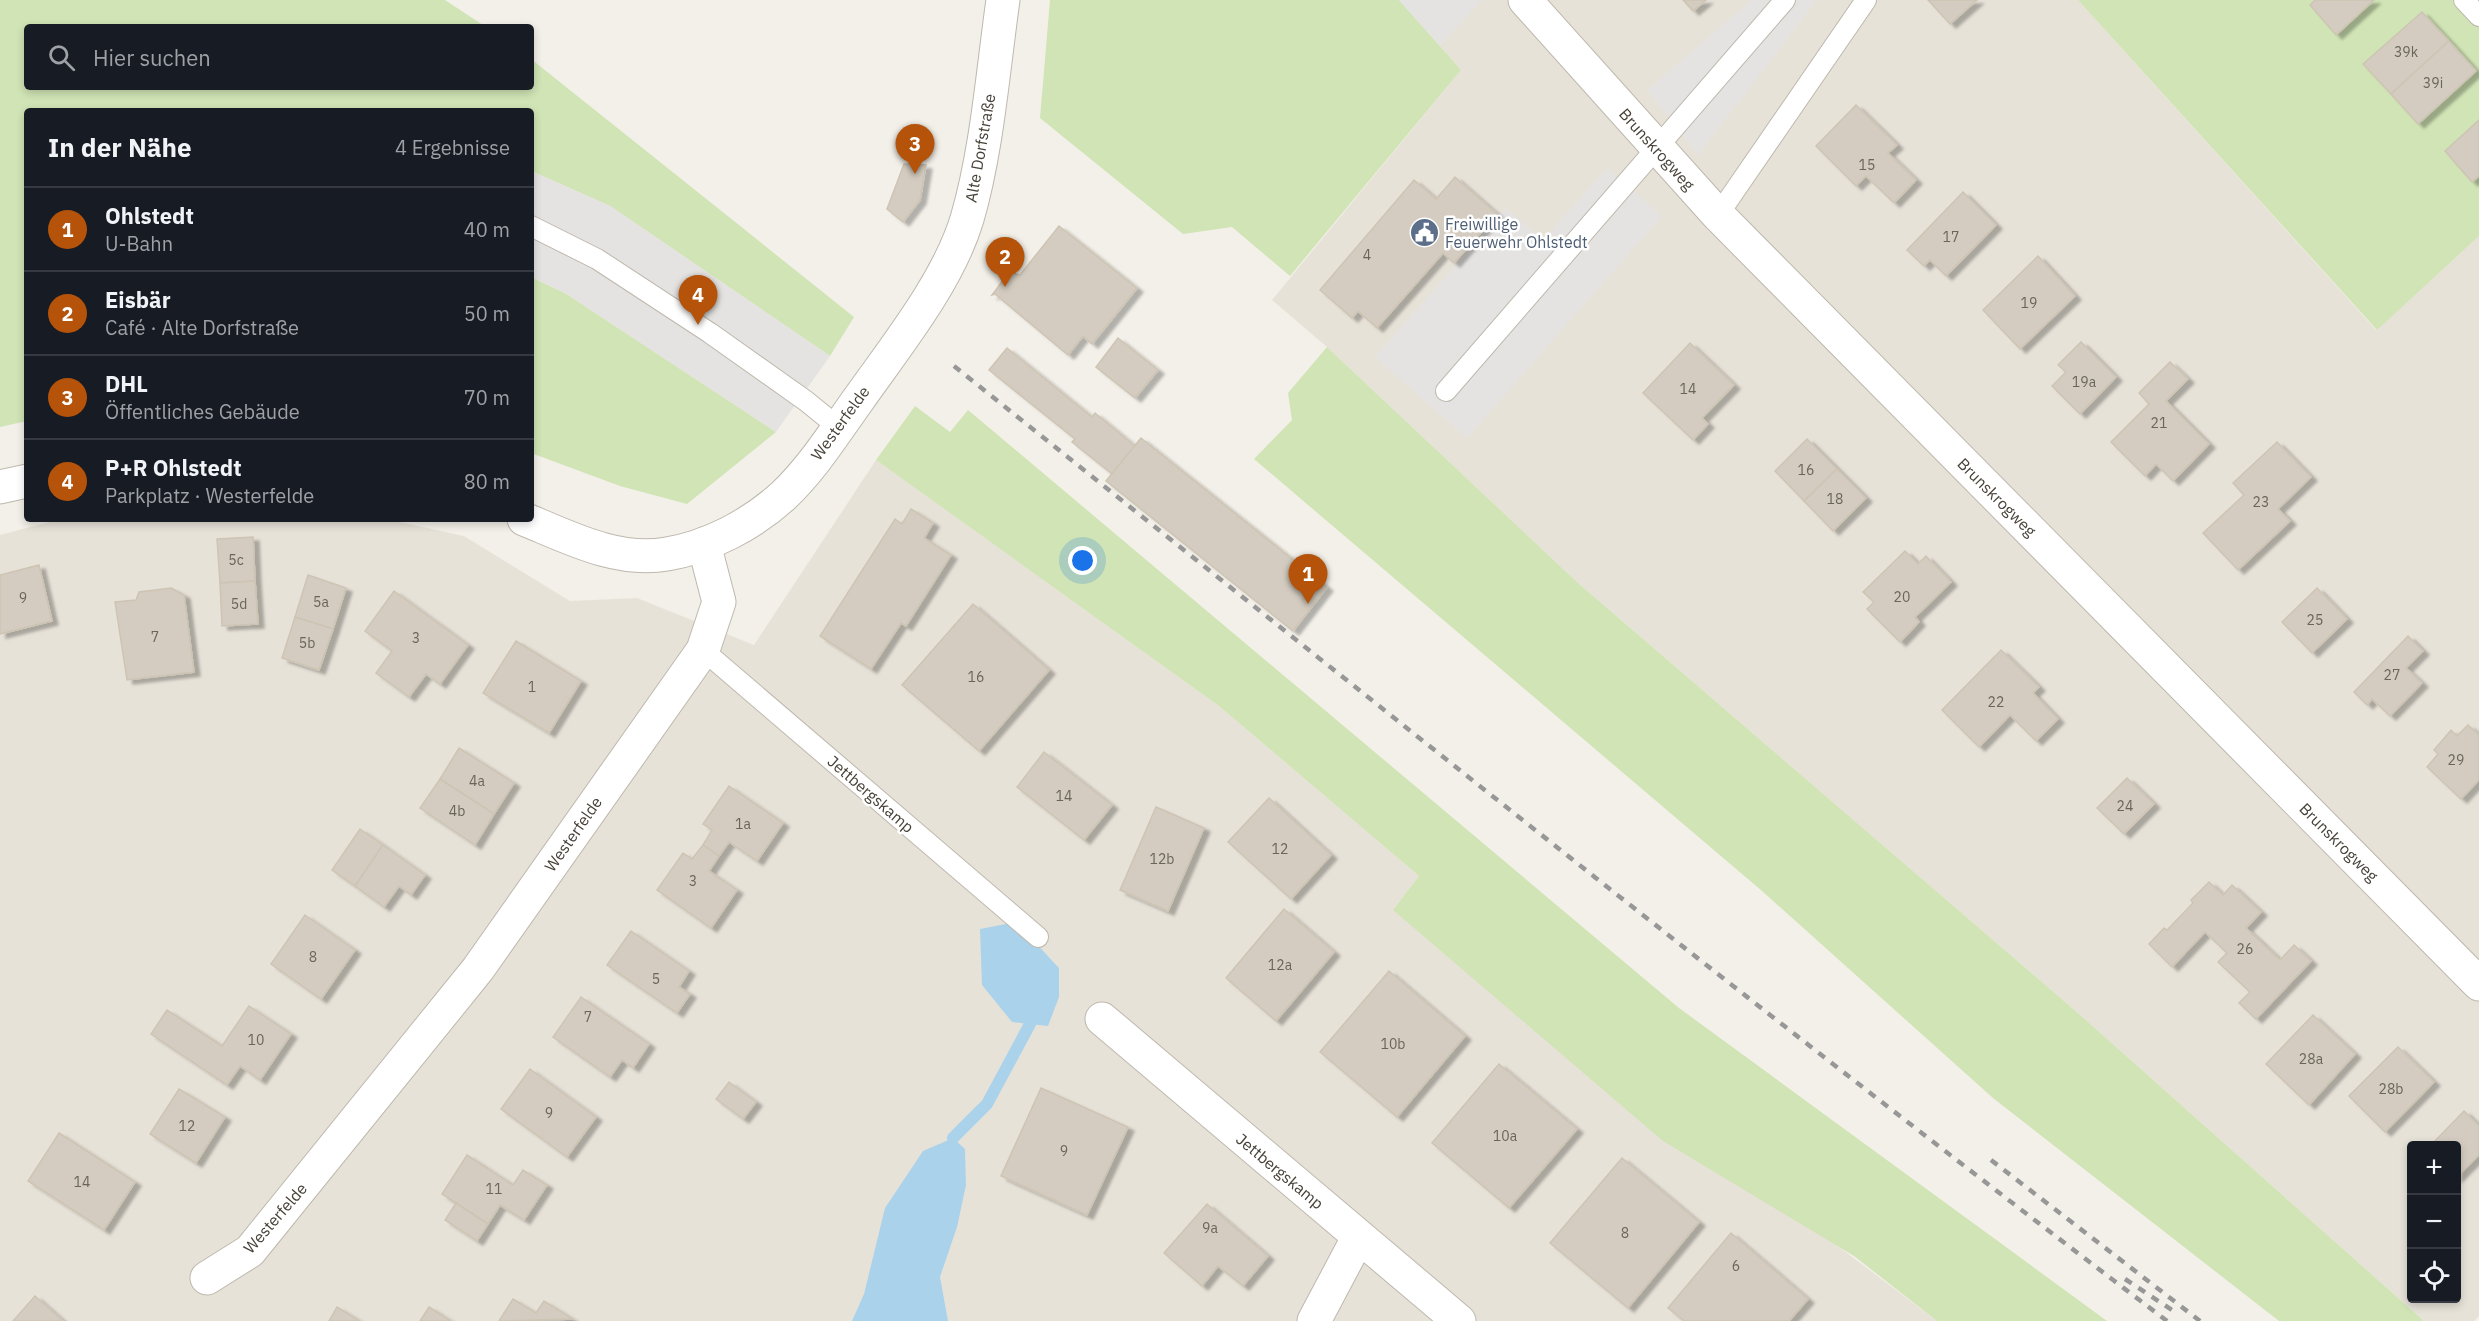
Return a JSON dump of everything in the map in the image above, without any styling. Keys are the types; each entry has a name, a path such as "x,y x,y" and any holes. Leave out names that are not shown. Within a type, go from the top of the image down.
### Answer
{"street":[{"name":"Alte Dorfstraße","path":"873,378 939,281 960,238 976,184 1003,0"},
{"name":"Brunskrogweg","path":"1525,0 1718,215 2479,984"},
{"name":"Westerfelde","path":"207,1278 250,1251 478,969 703,650 719,602 704,544 735,531 783,496 838,427 873,378"},
{"path":"0,487 24,482"},
{"path":"532,522 604,550 632,556 666,555 704,544"},
{"name":"Jettbergskamp","path":"1102,1019 1358,1238 1459,1321"},
{"path":"1314,1321 1358,1238"}],"lane":[{"path":"1446,391 1785,0"},
{"path":"1718,215 1866,0"},
{"path":"2464,0 2479,16"},
{"path":"534,228 597,259 701,327 806,401 838,427"},
{"name":"Jettbergskamp","path":"703,650 1038,938"}],"shaded area":[{"path":"1399,0 2078,0 2376,330 2479,236 2479,1316 2474,1321 2424,1321 2079,1014 1578,583 1327,347 1272,300 1461,70"},
{"path":"1399,0 1482,0 1440,46"},
{"path":"1752,0 1817,0 1698,155 1647,90"},
{"path":"1607,168 1662,216 1467,438 1375,357 1506,208 1543,240"},
{"path":"534,172 610,206 830,356 776,432 565,293 534,278"},
{"path":"876,460 1219,706 1419,876 1393,910 1937,1321 0,1321 0,535 50,522 400,522 464,536 570,601 637,598 754,645"}],"green space":[{"path":"0,0 445,0 481,24 24,24 24,90 534,90 534,61 854,317 830,356 610,206 534,172 534,108 24,108 24,422 0,427"},
{"path":"1050,0 1399,0 1461,70 1290,276 1232,227 1183,234 1040,118"},
{"path":"2078,0 2479,0 2479,236 2377,330"},
{"path":"534,278 565,293 776,432 687,504 620,486 534,454"},
{"path":"1327,347 1578,583 2079,1014 2424,1321 2279,1321 1993,1098 1762,891 1254,459 1292,420 1288,393"},
{"path":"915,406 950,432 968,410 1679,1008 2107,1321 1937,1321 1854,1256 1663,1141 1393,910 1419,876 1219,706 876,460"}],"water":[{"path":"1016,922 1059,968 1059,997 1048,1026 1012,1022 982,985 980,929"},
{"path":"953,1138 965,1149 966,1185 957,1227 940,1277 948,1321 852,1321 864,1294 885,1208 923,1151"}],"building":[{"path":"1683,0 1706,0 1693,11"},
{"path":"1928,0 1977,0 1950,24"},
{"path":"2315,0 2374,0 2336,35 2310,5"},
{"path":"2422,12 2449,41 2391,94 2363,64"},
{"path":"2449,41 2476,71 2418,124 2391,94"},
{"path":"1856,105 1897,145 1888,153 1916,180 1894,203 1866,176 1856,186 1816,146"},
{"path":"2479,120 2479,176 2472,182 2445,151"},
{"path":"904,164 926,165 920,200 903,222 887,209"},
{"name":"Freiwillige Feuerwehr Ohlstedt","path":"1455,177 1497,214 1454,263 1443,253 1377,328 1358,311 1352,318 1320,290 1414,180 1436,199"},
{"path":"1963,192 1996,225 1946,276 1930,260 1924,266 1907,250"},
{"path":"1059,226 1137,288 1092,344 1083,336 1068,355 995,294 992,295 1007,275 1013,273 1020,275"},
{"path":"2038,256 2075,296 2020,349 1983,310"},
{"path":"1118,338 1158,370 1135,398 1096,367"},
{"path":"2081,342 2116,377 2080,414 2052,386 2066,372 2058,365"},
{"path":"1690,343 1734,385 1702,418 1708,424 1693,440 1643,393"},
{"path":"1007,348 1092,417 1095,413 1135,446 1112,474 1072,442 1075,439 989,370"},
{"path":"2170,362 2188,379 2166,401 2209,444 2173,481 2156,464 2145,476 2111,442 2149,404 2139,393"},
{"path":"1141,438 1327,587 1293,631 1106,481"},
{"path":"1807,439 1837,469 1804,501 1775,471"},
{"path":"2277,442 2311,477 2278,509 2290,521 2238,570 2203,533 2244,495 2233,483"},
{"path":"1837,469 1866,498 1833,531 1804,501"},
{"path":"911,509 933,523 924,538 951,555 906,626 901,623 871,669 820,636 895,519 902,524"},
{"path":"253,537 255,581 220,583 217,539"},
{"path":"1905,551 1918,564 1926,556 1951,582 1915,617 1919,622 1900,642 1867,609 1874,602 1863,592"},
{"path":"39,565 52,621 0,634 0,575"},
{"path":"308,575 346,588 333,629 295,617"},
{"path":"255,581 258,624 222,626 220,583"},
{"path":"171,588 184,595 194,672 127,680 115,602 136,600 139,592"},
{"path":"2317,588 2347,619 2312,653 2282,622"},
{"path":"394,591 468,645 440,684 426,674 409,697 376,673 392,651 365,631"},
{"path":"973,604 1049,670 979,751 902,685"},
{"path":"295,617 333,629 319,670 282,658"},
{"path":"2408,636 2423,651 2406,668 2422,683 2390,716 2372,699 2367,705 2354,692"},
{"path":"516,641 581,681 549,733 483,693"},
{"path":"2001,650 2039,687 2033,693 2058,719 2036,741 2010,715 1979,747 1942,710"},
{"path":"2468,725 2479,735 2479,780 2461,799 2427,767 2438,754 2434,750 2451,730 2457,736"},
{"path":"459,748 514,783 494,814 440,779"},
{"path":"1044,752 1112,805 1084,840 1017,787"},
{"path":"2127,778 2154,804 2124,834 2097,808"},
{"path":"440,779 494,814 475,845 420,808"},
{"path":"729,786 783,823 757,861 729,842 719,856 703,845 712,830 703,824"},
{"path":"1269,798 1331,855 1291,899 1228,842"},
{"path":"1156,807 1204,828 1168,911 1120,890"},
{"path":"360,829 383,845 355,886 332,870"},
{"path":"383,845 425,875 411,895 399,886 384,907 355,886"},
{"path":"703,845 719,856 709,871 737,890 711,928 657,890 683,853 692,859"},
{"path":"2209,882 2223,895 2232,885 2261,912 2246,928 2280,960 2294,945 2311,961 2256,1019 2239,1003 2250,992 2218,962 2227,953 2205,932 2172,967 2149,944 2164,928 2167,930"},
{"path":"1284,909 1334,952 1276,1021 1226,978"},
{"path":"305,915 355,950 321,999 271,964"},
{"path":"631,931 689,971 679,987 690,994 677,1013 607,965"},
{"path":"1389,971 1465,1036 1397,1117 1320,1052"},
{"path":"581,997 649,1044 633,1068 622,1060 610,1077 553,1037"},
{"path":"249,1006 291,1034 260,1080 240,1066 227,1085 151,1034 167,1010 222,1046"},
{"path":"2313,1015 2355,1054 2309,1105 2266,1064"},
{"path":"2398,1047 2434,1082 2385,1132 2349,1096"},
{"path":"1499,1064 1577,1129 1509,1208 1432,1143"},
{"path":"530,1069 596,1117 567,1157 501,1109"},
{"path":"729,1082 756,1102 743,1119 716,1099"},
{"path":"1041,1088 1128,1127 1087,1215 1001,1176"},
{"path":"179,1089 225,1117 196,1163 150,1134"},
{"path":"2464,1111 2479,1126 2479,1155 2461,1173 2461,1141 2435,1141"},
{"path":"59,1133 135,1182 104,1230 28,1181"},
{"path":"467,1155 513,1185 523,1170 547,1185 524,1220 500,1205 488,1224 442,1194"},
{"path":"1622,1158 1699,1222 1628,1308 1550,1243"},
{"path":"456,1203 488,1224 477,1241 445,1220"},
{"path":"1207,1204 1268,1256 1243,1286 1218,1266 1202,1286 1164,1253"},
{"path":"1731,1233 1808,1299 1789,1321 1684,1321 1668,1308"},
{"path":"35,1296 63,1321 13,1321"},
{"path":"513,1299 536,1313 544,1301 573,1319 499,1321"},
{"path":"337,1307 360,1321 329,1321"},
{"path":"429,1307 451,1321 420,1321"}],"waterway":[{"path":"953,1138 987,1104 1030,1024"}],"railway":[{"path":"954,366 1709,967 2167,1321"},
{"path":"1991,1160 2200,1321"},
{"path":"2125,1279 2175,1312"}],"place":[{"name":"DHL","path":"915,174"},
{"name":"Freiwillige Feuerwehr Ohlstedt","path":"1424,233"},
{"name":"Eisbär","path":"1005,287"},
{"name":"P+R Ohlstedt","path":"698,325"},
{"name":"Ohlstedt","path":"1308,604"}]}
